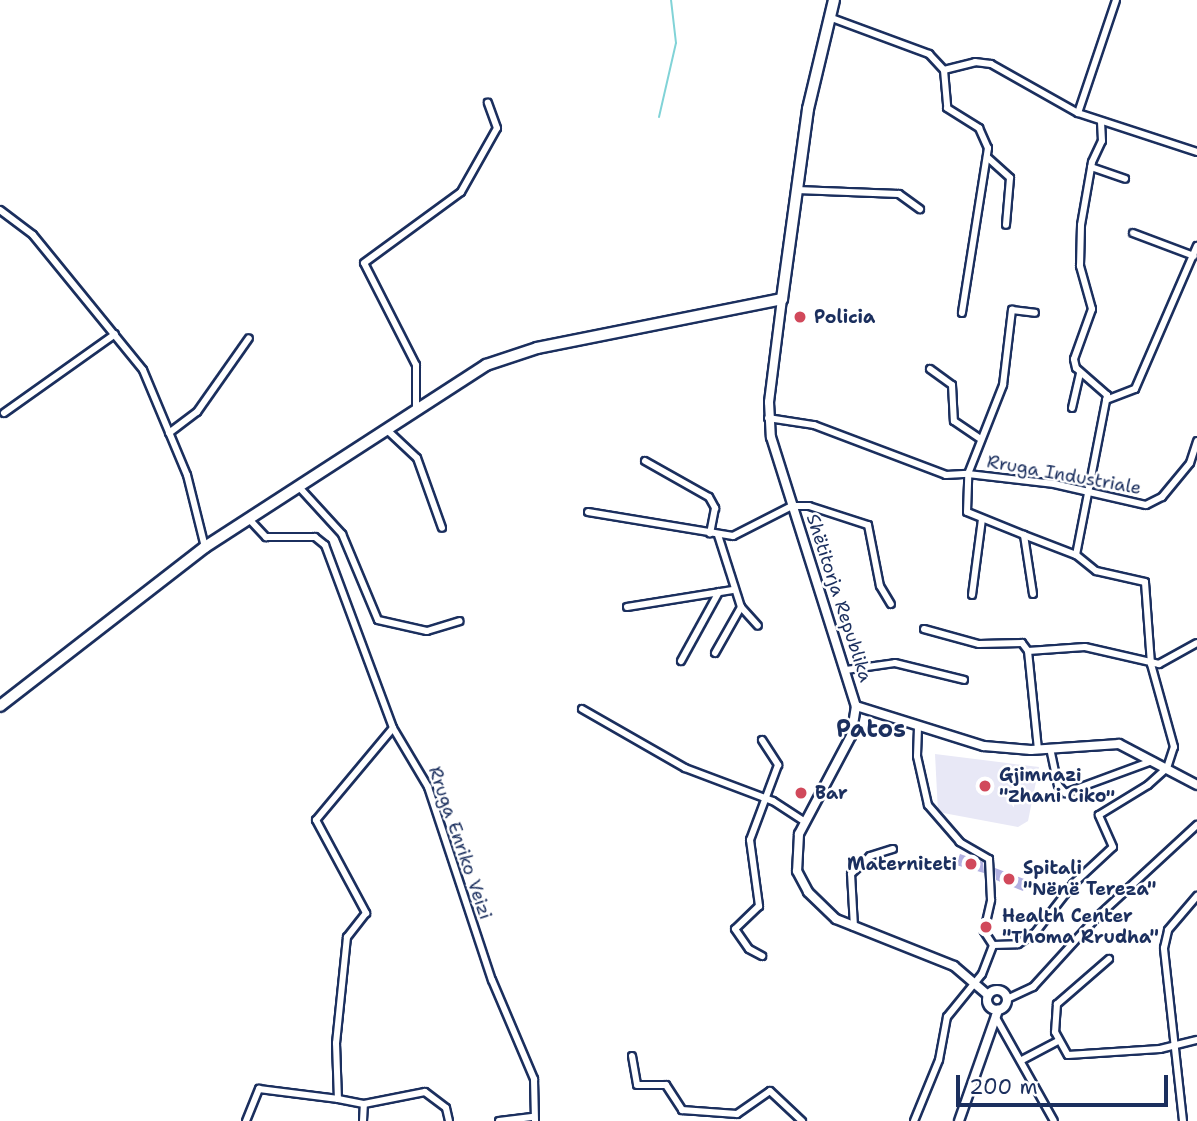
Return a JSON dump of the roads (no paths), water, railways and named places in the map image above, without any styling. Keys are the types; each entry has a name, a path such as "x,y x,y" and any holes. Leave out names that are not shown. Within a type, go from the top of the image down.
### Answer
{"main road":[{"path":"0,706 205,547 416,410 512,355 782,299 797,190 834,0"},
{"name":"Shëtitorja Republika","path":"782,299 768,418 792,506 856,706 851,736 804,821 796,858 802,882 826,911 853,929 954,966 976,981 988,995 988,1004 996,1013"},
{"path":"856,706 968,744 1038,749 1119,744 1154,760 1197,785"},
{"path":"959,1121 996,1013 1007,999 998,990 988,995"}],"street":[{"path":"1078,113 1116,0"},
{"path":"829,17 929,54 944,70 947,108 984,133 987,157 962,313"},
{"path":"944,70 991,64 1078,113 1197,152"},
{"path":"416,410 416,365 364,263 461,192 497,128 488,103"},
{"path":"1076,555 1085,492 1106,400 1103,388 1080,373 1074,359 1092,309 1080,265 1091,167 1102,141 1101,121"},
{"path":"987,157 1010,178 1006,225"},
{"path":"1091,167 1125,180"},
{"path":"797,190 892,193 920,209"},
{"path":"0,210 33,235 143,370 187,475 205,547"},
{"path":"1133,233 1194,256"},
{"path":"1106,400 1135,389 1197,246"},
{"path":"768,418 814,425 946,475 968,474 1003,385 1012,310 1035,313"},
{"path":"4,413 115,334"},
{"path":"169,433 197,412 249,338"},
{"path":"930,369 952,385 954,421 981,439"},
{"path":"1072,408 1080,373"},
{"path":"386,429 417,458 442,528"},
{"name":"Rruga Industriale","path":"982,519 965,508 968,474 1152,504 1194,463 1197,442"},
{"path":"645,461 709,497 715,508 714,535 733,590 741,607 758,626"},
{"path":"299,486 342,534 378,620 427,631 459,621"},
{"path":"588,512 714,535 744,532 792,506 868,525 880,586 891,604"},
{"name":"Rruga Enriko Veizi","path":"249,519 266,537 315,537 325,545 393,728 428,787 492,979 534,1079 534,1119"},
{"path":"972,595 982,519 1076,555 1096,571 1132,576 1147,585 1150,664 1173,737 1167,768 1100,815 1113,847 1073,884 1035,933 1018,944 993,945"},
{"path":"1024,535 1033,594"},
{"path":"627,607 733,590"},
{"path":"681,661 719,592"},
{"path":"715,653 741,607"},
{"path":"924,629 979,644 1022,643 1028,651 1038,749"},
{"path":"1028,651 1085,647 1150,664 1170,661 1197,643"},
{"path":"846,670 895,663 964,680"},
{"path":"582,709 685,768 761,798 804,821"},
{"path":"338,1099 335,1043 347,937 366,913 316,820 393,728"},
{"path":"918,729 917,756 928,805 960,842 989,859 991,900 984,931 993,945"},
{"path":"762,740 778,765 761,798 750,839 759,909 735,929 762,957"},
{"path":"1050,748 1058,785 1065,793 1154,760"},
{"path":"1007,999 1033,987 1095,919 1197,825"},
{"path":"853,929 851,873 870,856 893,849"},
{"path":"1183,1121 1172,1045 1165,938 1197,896"},
{"path":"914,1121 939,1060 947,1017 976,981 993,945"},
{"path":"1109,960 1056,1004 1058,1041 1076,1059 1197,1040"},
{"path":"996,1013 1054,1121"},
{"path":"1021,1060 1058,1041"},
{"path":"632,1056 637,1085 666,1085 682,1110 738,1117 770,1091 802,1121"},
{"path":"246,1121 259,1089 364,1104 425,1092 446,1108 449,1121"},
{"path":"363,1121 364,1104"},
{"path":"499,1121 534,1119"}],"waterway":[{"path":"659,117 676,43 671,0"}],"place":[{"name":"Policia","path":"800,317"},
{"name":"Gjimnazi \"Zhani Ciko\"","path":"985,786"},
{"name":"Bar","path":"801,793"},
{"name":"Materniteti","path":"971,864"},
{"name":"Spitali \"Nënë Tereza\"","path":"1009,879"},
{"name":"Health Center \"Thoma Rrudha\"","path":"986,927"}],"district":[{"name":"Patos","path":"871,730"}]}
